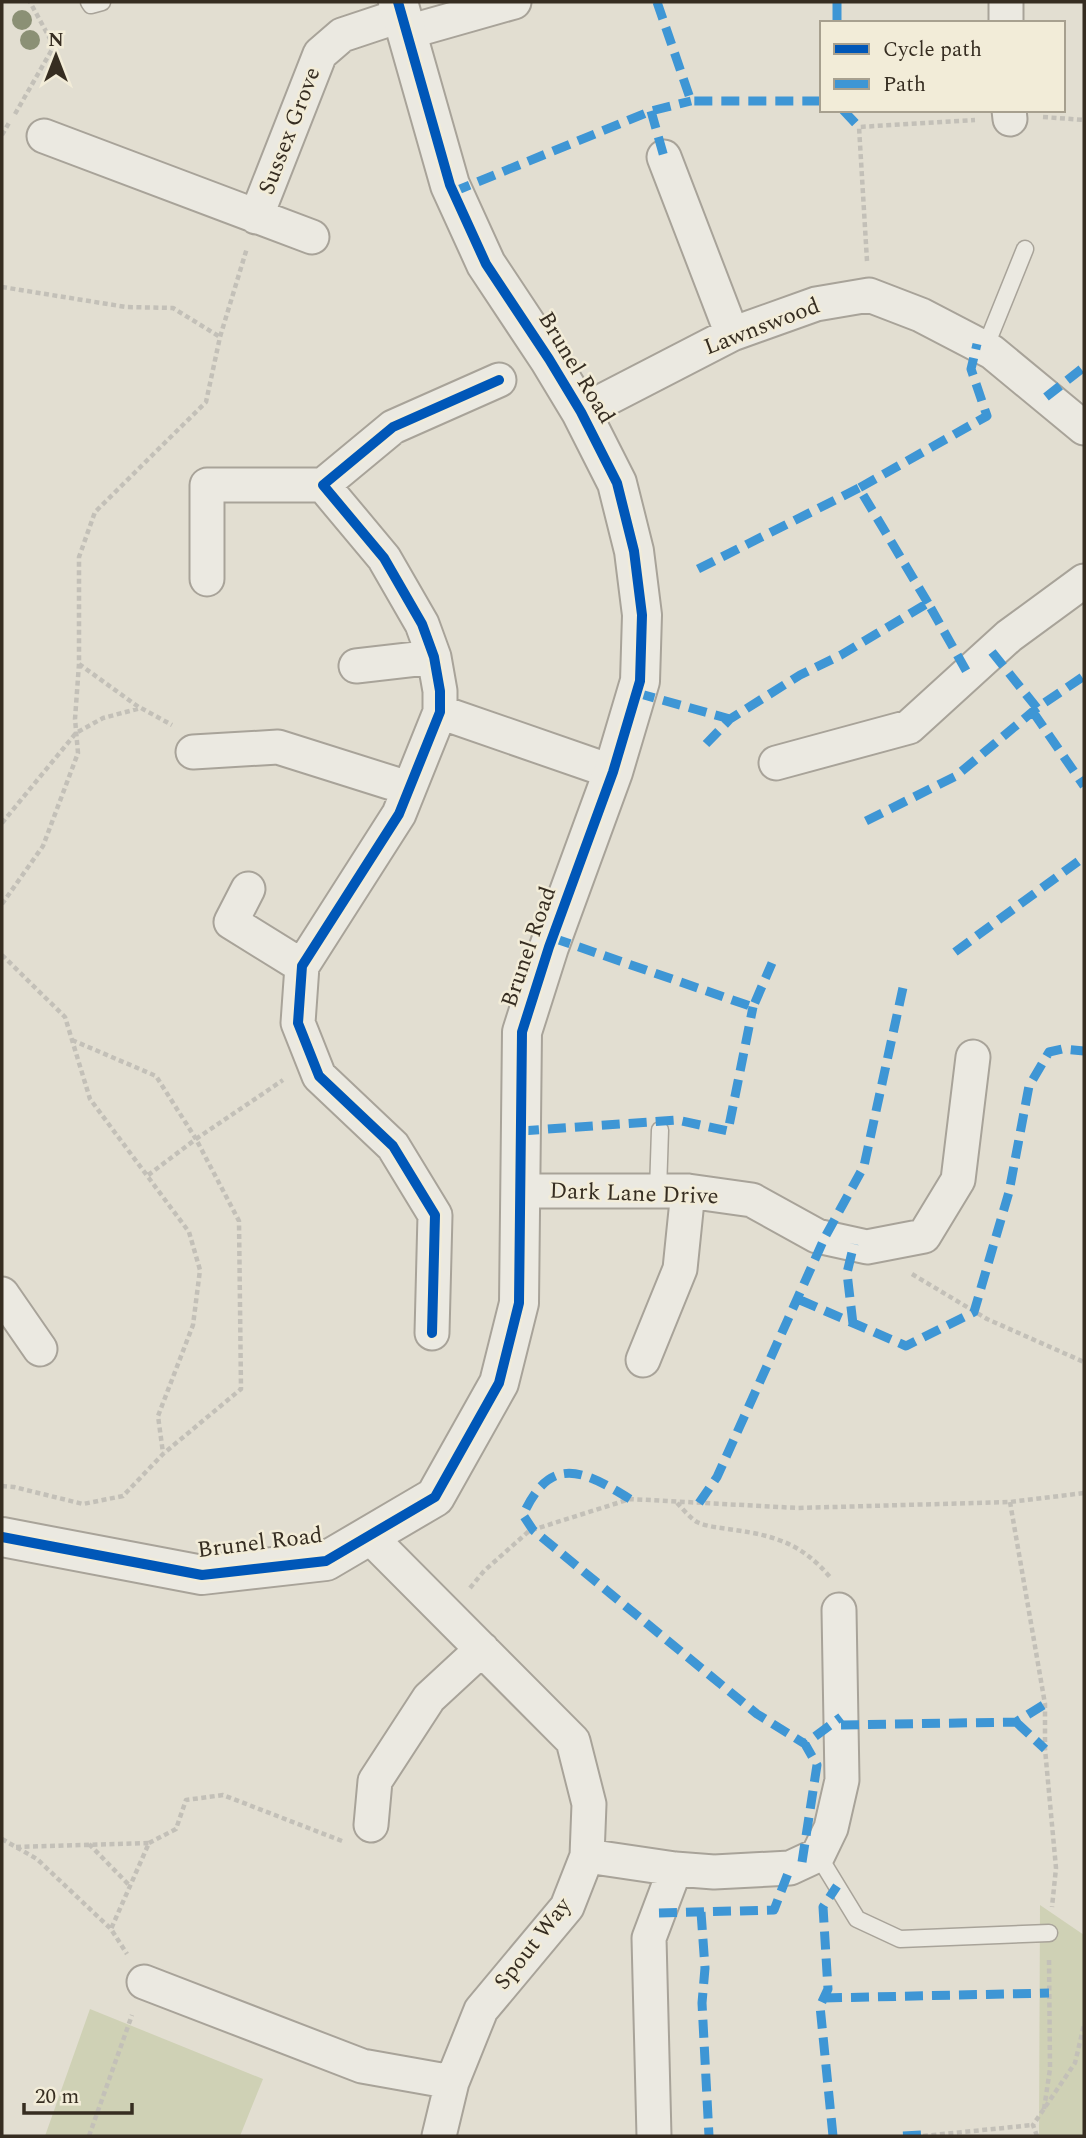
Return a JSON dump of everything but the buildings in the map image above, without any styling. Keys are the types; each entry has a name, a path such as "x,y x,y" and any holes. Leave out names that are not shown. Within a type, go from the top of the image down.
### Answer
{"street":[{"name":"Sussex Grove","path":"256,217 320,54 342,35 403,16 514,2"},
{"path":"1006,2 1006,21"},
{"name":"Brunel Road","path":"2,1537 202,1575 326,1561 435,1497 499,1383 519,1303 522,1032 549,947 613,772 640,681 642,615 634,551 617,484 581,412 485,264 450,185 403,16"},
{"name":"Sussex Grove","path":"44,136 313,237"},
{"path":"664,158 732,334"},
{"path":"869,295 921,315 992,352 1084,428"},
{"name":"Lawnswood","path":"581,412 732,334 816,304 869,295"},
{"path":"207,579 207,485 323,485 393,427 499,380"},
{"path":"323,485 383,558 422,624 434,657 440,691 440,712 399,814 302,967 298,1023 319,1076 393,1146 435,1215 432,1333"},
{"path":"776,763 909,727 1009,636 1084,581"},
{"path":"356,666 434,657"},
{"path":"440,712 613,772"},
{"path":"193,752 278,747 408,789"},
{"path":"248,889 231,922 302,967"},
{"name":"Dark Lane Drive","path":"520,1191 673,1191 752,1200 817,1236 867,1247 924,1236 958,1180 973,1057"},
{"path":"643,1360 680,1269 673,1191"},
{"path":"2,1294 40,1349"},
{"name":"Spout Way","path":"369,1536 573,1741 589,1804 587,1856 567,1907 481,2010 452,2082 439,2136"},
{"path":"587,1856 713,1872 790,1868 818,1855 831,1828 842,1780 839,1610"},
{"path":"372,1825 375,1782 429,1698 482,1649"},
{"path":"654,2136 649,1938 675,1869"},
{"path":"144,1982 362,2066 452,2082"}],"lane":[{"path":"89,2 91,5 102,2"},
{"path":"985,348 1025,249"},
{"path":"660,1130 673,1191"},
{"path":"818,1855 858,1919 900,1939 1049,1933"}],"path":[{"path":"2,135 54,46 30,2"},
{"path":"869,295 859,127 1010,114 1084,120"},
{"path":"2,904 43,846 78,753 75,719 79,664 79,557 95,512 206,402 220,337 256,217"},
{"path":"2,287 126,307 173,308 220,337"},
{"path":"79,664 141,708 171,724 193,752"},
{"path":"2,823 76,733 103,718 141,708"},
{"path":"2,955 65,1017 90,1099 189,1232 200,1270 193,1325 158,1416 163,1454"},
{"path":"2,1486 83,1504 123,1496 163,1454 241,1389 239,1221 195,1139 156,1076 72,1040"},
{"path":"148,1176 195,1139 313,1059"},
{"path":"867,1247 987,1320 1084,1362"},
{"path":"448,1615 484,1571 529,1531 630,1499 798,1508 1010,1502 1084,1493"},
{"path":"676,1502 696,1522 770,1535 793,1545 819,1563 836,1584 839,1610"},
{"path":"1010,1502 1045,1704 1045,1749 1056,1868 1049,1933 1050,2068 1044,2109"},
{"path":"15,1847 149,1843 176,1829 186,1800 223,1795 359,1848 372,1825"},
{"path":"2,1839 37,1859 111,1929 144,1982 89,2136"},
{"path":"111,1929 149,1843"},
{"path":"89,1844 130,1886"},
{"path":"1033,2126 1075,2063 1084,2025"},
{"path":"923,2136 1033,2126"},
{"path":"1033,2126 1037,2136"}],"green space":[{"path":"1040,1905 1084,1935 1084,2136 1039,2136"},
{"path":"90,2009 263,2079 240,2136 45,2136"}],"marked path":[{"path":"657,2 691,101 820,101"},
{"path":"837,2 837,21"},
{"path":"453,192 651,111 691,101"},
{"path":"651,111 664,157"},
{"path":"845,112 859,127"},
{"path":"928,603 859,488 987,416 971,369 977,344"},
{"path":"1046,397 1084,367"},
{"path":"698,569 859,488"},
{"path":"706,744 730,719 800,675 841,655 928,603 968,674"},
{"path":"992,652 1037,708"},
{"path":"866,821 956,776 1037,708 1084,676"},
{"path":"637,693 730,719"},
{"path":"1033,712 1084,786"},
{"path":"955,952 1084,857"},
{"path":"553,938 753,1007 772,963"},
{"path":"699,1503 717,1477 825,1237 864,1166 904,983"},
{"path":"521,1131 677,1120 728,1131 753,1007"},
{"path":"800,1300 906,1346 974,1312 1009,1192 1029,1086 1049,1052 1062,1049 1084,1051"},
{"path":"853,1324 847,1273 854,1244"},
{"path":"630,1499 598,1481 570,1473 557,1475 545,1482 523,1515 533,1530 757,1714 805,1744"},
{"path":"841,1725 1016,1722 1045,1704"},
{"path":"802,1862 817,1765 805,1744 841,1717"},
{"path":"1016,1722 1045,1749"},
{"path":"659,1913 774,1910 790,1868"},
{"path":"833,2136 820,2006 828,1989 823,1907 837,1886"},
{"path":"701,1912 705,1968 702,2003 709,2136"},
{"path":"824,1998 1049,1993"},
{"path":"903,2136 923,2135"}],"cycle path":[{"path":"2,1537 202,1575 326,1561 435,1497 499,1383 519,1303 522,1032 549,947 613,772 640,681 642,615 634,551 617,483 581,412 486,264 450,185 398,2"},
{"path":"432,1333 435,1215 393,1146 319,1076 298,1023 302,966 399,814 440,712 440,691 434,657 422,624 384,558 323,485 393,427 499,380"}]}
